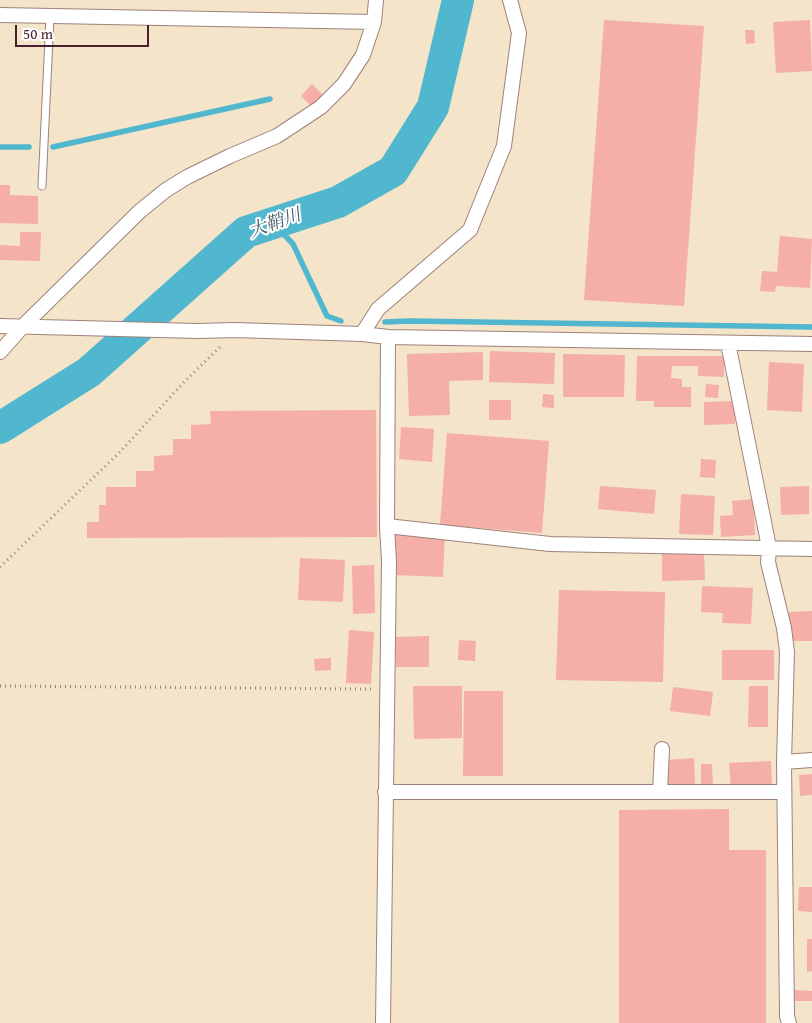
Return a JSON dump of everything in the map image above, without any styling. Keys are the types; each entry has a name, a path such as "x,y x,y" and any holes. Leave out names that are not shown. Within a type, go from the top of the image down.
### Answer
{"street":[{"path":"0,352 23,326 140,211 166,190 187,177 230,156 277,136 321,107 344,84 363,55 374,22 376,0"},
{"path":"362,334 378,309 470,230 504,146 519,33 510,0"},
{"path":"0,15 374,22"},
{"path":"0,326 198,331 234,330 362,334 388,337 812,344"},
{"path":"383,1023 389,561 388,337"},
{"path":"728,343 769,549 768,562 784,628 787,652 784,792 787,1016 789,1023"},
{"path":"388,526 550,544 812,549"},
{"path":"660,792 662,749"},
{"path":"784,762 812,760"},
{"path":"385,792 784,792"}],"lane":[{"path":"42,186 50,16"}],"path":[{"path":"0,567 119,454 183,383 224,343 234,330"},
{"path":"0,686 387,689"}],"building":[{"path":"604,20 704,26 684,306 584,300"},
{"path":"810,20 812,71 776,73 773,22"},
{"path":"745,30 754,30 755,43 746,44"},
{"path":"312,84 324,96 313,108 301,96"},
{"path":"0,185 10,185 10,195 38,196 38,224 0,223"},
{"path":"20,232 41,232 40,261 0,260 0,245 20,246"},
{"path":"780,236 812,239 810,288 776,286 775,292 760,291 762,271 777,272"},
{"path":"490,351 555,353 554,384 489,382"},
{"path":"483,352 483,380 449,381 450,415 409,416 407,354"},
{"path":"563,354 625,355 624,397 563,397"},
{"path":"637,356 724,356 724,377 698,376 698,366 672,366 671,378 682,379 682,387 691,387 691,407 654,407 654,401 636,401"},
{"path":"769,362 804,364 802,412 767,410"},
{"path":"706,384 719,385 718,398 705,397"},
{"path":"543,394 554,395 554,408 542,407"},
{"path":"489,400 511,400 511,420 489,420"},
{"path":"734,401 735,424 704,425 704,402"},
{"path":"376,410 377,537 87,538 87,522 99,522 99,505 106,505 106,487 136,487 136,471 154,471 154,456 173,455 173,439 191,439 191,425 211,424 210,411"},
{"path":"401,427 434,429 432,462 399,459"},
{"path":"447,433 549,441 542,533 440,525"},
{"path":"701,459 716,460 715,478 700,477"},
{"path":"600,486 656,490 654,514 598,509"},
{"path":"809,486 809,514 781,515 780,487"},
{"path":"681,494 715,496 713,535 679,534"},
{"path":"753,499 755,535 721,537 720,516 733,515 732,501"},
{"path":"396,531 445,533 443,577 393,575"},
{"path":"704,553 705,580 662,581 662,554"},
{"path":"300,558 345,560 343,602 298,600"},
{"path":"374,565 375,613 353,614 352,566"},
{"path":"702,586 753,588 751,624 722,623 723,613 701,612"},
{"path":"559,590 665,592 663,682 556,680"},
{"path":"812,611 812,641 789,641 789,612"},
{"path":"349,630 374,632 371,684 346,683"},
{"path":"429,636 429,667 396,667 396,637"},
{"path":"459,640 476,641 475,661 458,660"},
{"path":"722,650 774,650 774,680 722,680"},
{"path":"331,658 331,670 315,671 314,659"},
{"path":"413,686 462,686 462,738 414,739"},
{"path":"749,686 768,686 768,727 748,727"},
{"path":"673,687 713,692 710,716 670,711"},
{"path":"464,691 503,691 503,776 463,776"},
{"path":"694,758 695,784 667,786 666,760"},
{"path":"771,761 772,788 731,789 729,763"},
{"path":"701,764 712,764 713,786 701,786"},
{"path":"812,774 812,795 800,796 799,775"},
{"path":"729,809 729,850 766,850 766,1023 619,1023 619,810"},
{"path":"799,887 812,887 812,912 798,911"},
{"path":"807,939 812,939 812,971 807,972"},
{"path":"794,990 812,991 812,1001 794,1001"}],"waterway":[{"name":"大鞘川","path":"0,428 89,372 246,232 338,202 393,171 433,107 458,0"},
{"path":"53,147 270,99"},
{"path":"0,147 29,147"},
{"path":"274,224 293,244 327,316 341,321"},
{"path":"385,322 812,327"}]}
